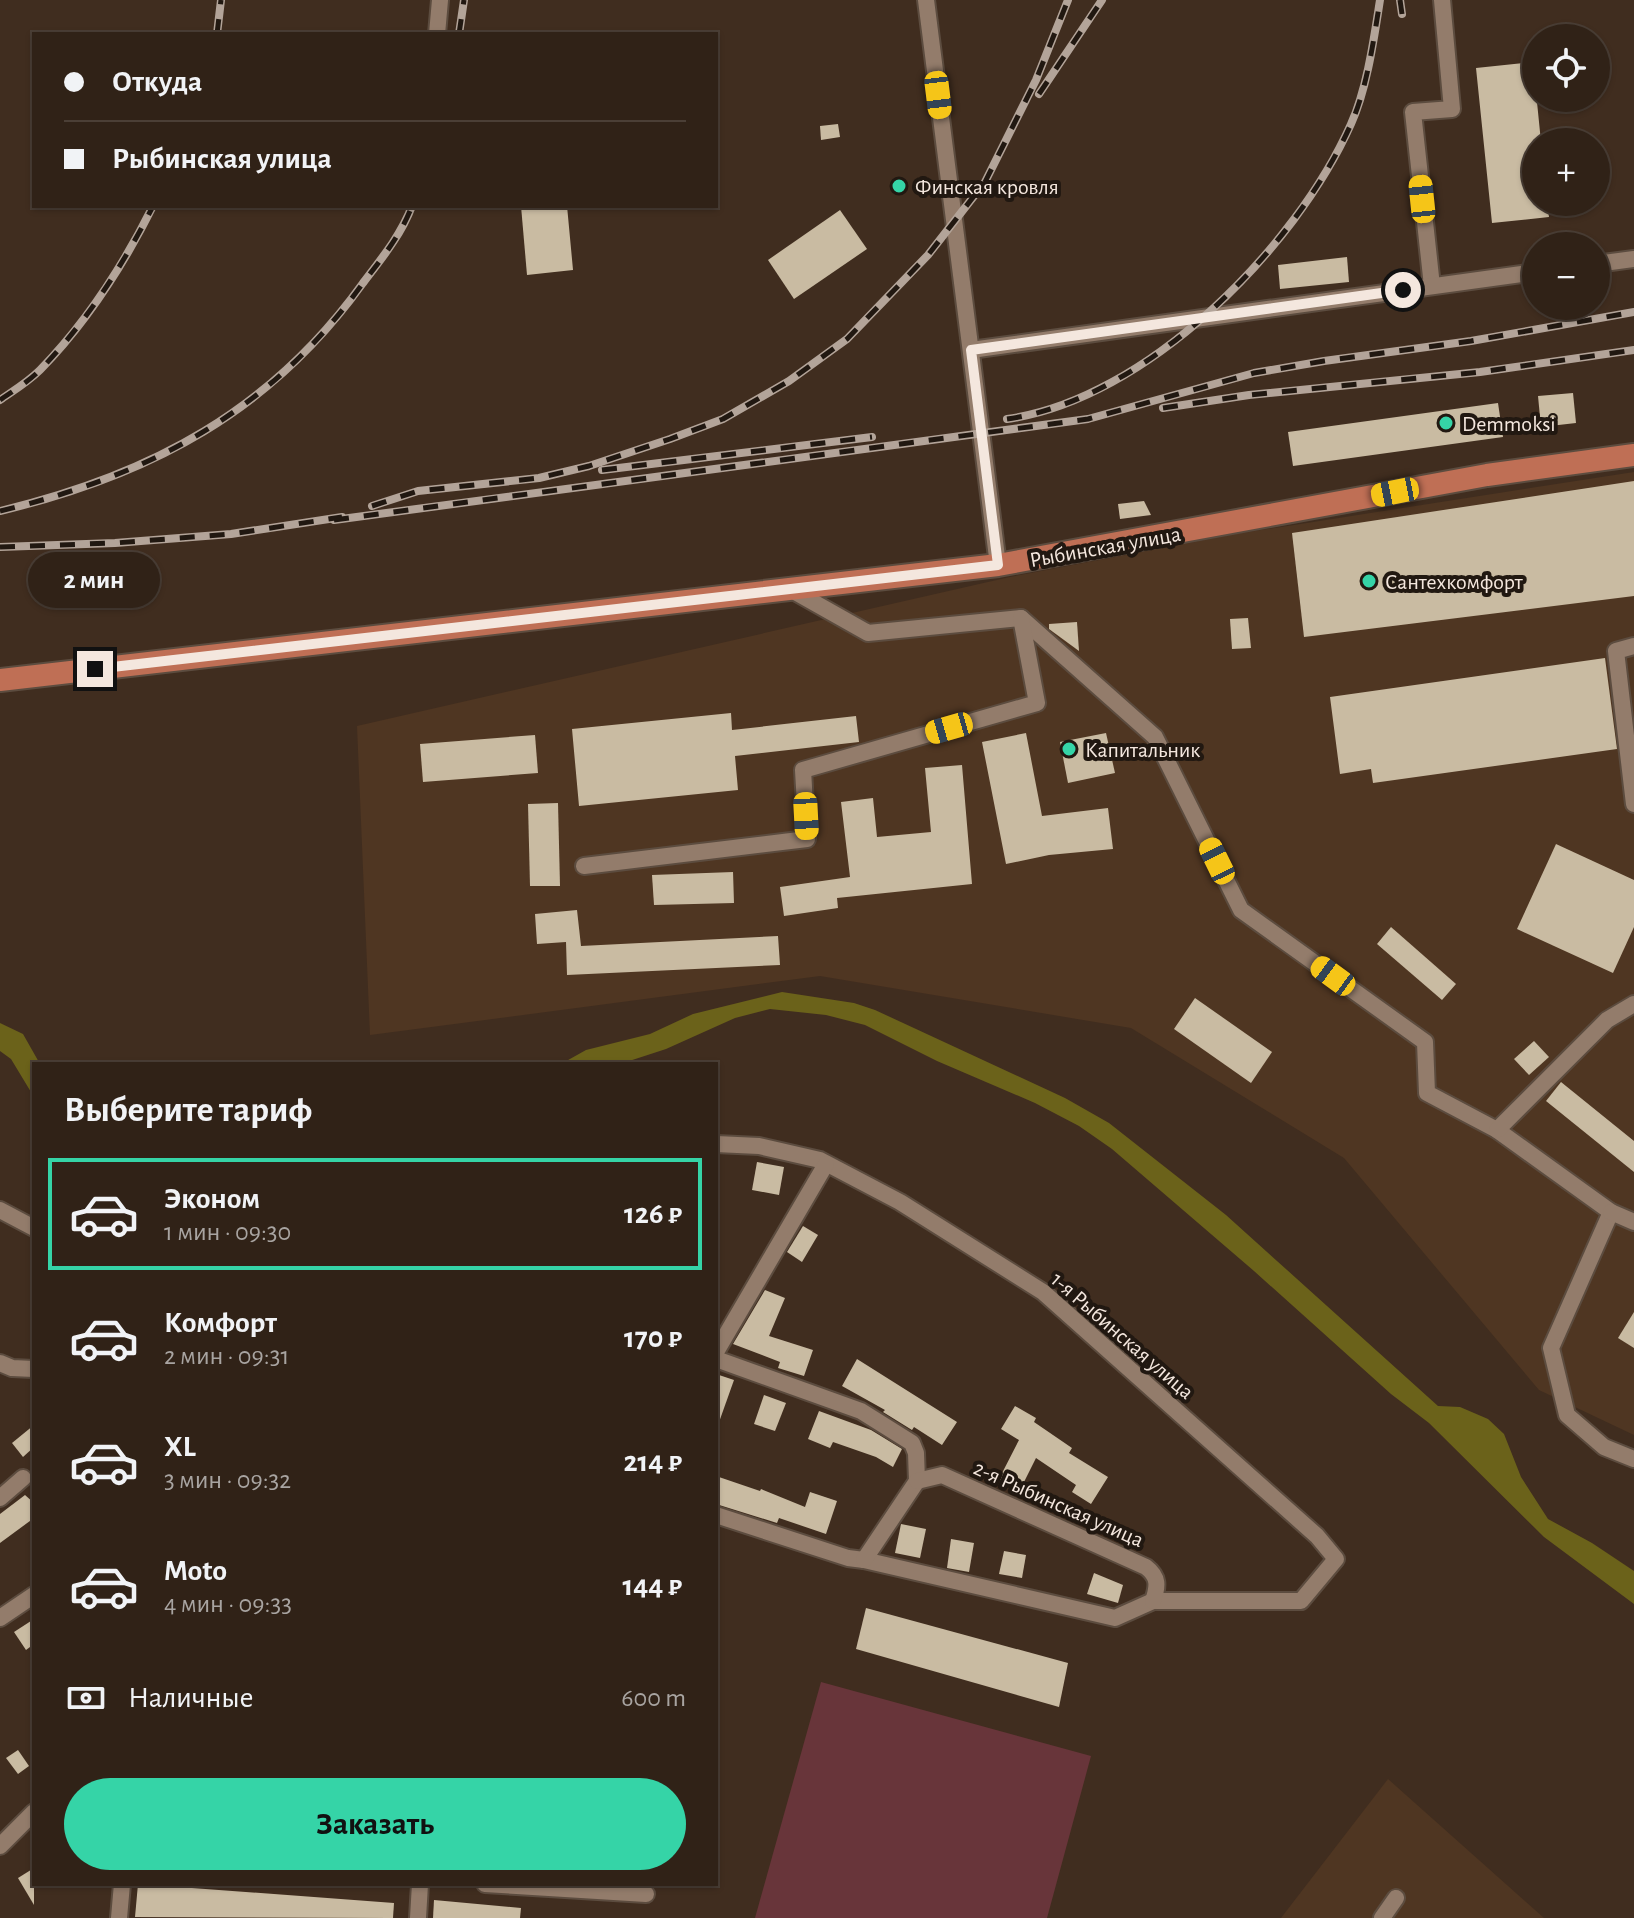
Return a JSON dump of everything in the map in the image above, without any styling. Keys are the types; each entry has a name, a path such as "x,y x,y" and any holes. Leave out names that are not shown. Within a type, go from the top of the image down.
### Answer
{"main road":[{"name":"Рыбинская улица","path":"0,680 998,565 1487,475 1634,455"}],"street":[{"path":"437,32 440,0"},
{"path":"926,0 998,565"},
{"path":"1432,286 1413,112 1452,109 1442,0"},
{"path":"1610,262 1634,259"},
{"path":"971,350 1522,274"},
{"path":"790,589 868,633 1021,618 1155,737 1241,910 1425,1042 1427,1093 1497,1130 1611,1212 1634,1222"},
{"path":"584,866 807,839 803,770 1037,703 1021,618"},
{"path":"1634,646 1616,651 1634,804"},
{"path":"1497,1130 1607,1020 1634,1004"},
{"name":"1-я Рыбинская улица","path":"718,1144 759,1146 826,1164 900,1202 1043,1292 1305,1525 1336,1559 1301,1601 1153,1601"},
{"path":"718,1349 826,1164"},
{"path":"0,1210 32,1227"},
{"path":"1611,1212 1551,1348 1567,1415 1604,1447 1634,1459"},
{"path":"718,1360 861,1411 912,1443 916,1453 917,1481 864,1560"},
{"path":"0,1363 12,1368 32,1369"},
{"name":"2-я Рыбинская улица","path":"917,1481 942,1475 1146,1567 1154,1573 1158,1586 1153,1601"},
{"path":"0,1498 23,1478"},
{"path":"718,1516 848,1558 1115,1618 1153,1601"},
{"path":"0,1618 32,1596"},
{"path":"0,1846 32,1814"},
{"path":"119,1918 122,1886"},
{"path":"418,1918 420,1886"},
{"path":"544,1886 646,1894"},
{"path":"1382,1918 1396,1898"}],"shaded area":[{"path":"1634,472 1634,1435 1539,1390 1344,1158 1131,1028 820,976 370,1035 357,726 1010,577 1242,533"},
{"path":"782,992 854,1003 1065,1098 1109,1123 1226,1215 1438,1406 1460,1407 1488,1419 1504,1434 1521,1477 1548,1519 1634,1571 1634,1604 1544,1537 1429,1423 1391,1394 1112,1149 1079,1126 1035,1103 937,1061 865,1025 826,1015 770,1009 735,1018 666,1049 626,1062 565,1062 586,1050 650,1034 693,1014"},
{"path":"0,1023 23,1034 39,1062 32,1062 32,1094 11,1059 0,1051"},
{"path":"821,1682 1091,1756 1047,1918 755,1918"},
{"path":"1388,1779 1544,1918 1281,1918"}],"building":[{"path":"1522,63 1522,112 1538,112 1540,128 1522,128 1522,216 1549,217 1492,223 1476,68"},
{"path":"838,124 840,137 821,140 820,126"},
{"path":"521,208 567,208 573,270 527,275"},
{"path":"840,210 867,249 794,299 768,260"},
{"path":"1347,257 1349,282 1280,289 1278,265"},
{"path":"1573,393 1576,423 1541,427 1538,396"},
{"path":"1498,403 1503,437 1293,466 1288,432"},
{"path":"1634,481 1634,596 1304,637 1292,533"},
{"path":"1144,501 1151,515 1120,519 1118,504"},
{"path":"1248,618 1251,648 1232,649 1230,619"},
{"path":"1077,622 1079,651 1049,629 1049,624"},
{"path":"1605,658 1617,749 1373,783 1371,769 1340,774 1330,697"},
{"path":"731,713 732,730 856,716 859,742 735,756 738,790 579,806 572,729"},
{"path":"1026,733 1042,816 1108,808 1113,849 1049,855 1006,864 982,742"},
{"path":"1106,733 1115,773 1068,783 1060,742"},
{"path":"535,735 538,773 423,782 420,744"},
{"path":"962,765 972,884 837,898 838,908 784,916 780,887 850,877 841,802 873,798 877,837 931,832 925,768"},
{"path":"558,803 560,886 530,886 528,804"},
{"path":"1556,844 1634,880 1634,927 1613,973 1517,929"},
{"path":"733,872 734,903 654,905 652,875"},
{"path":"577,910 581,946 778,936 780,965 567,975 566,942 537,944 535,914"},
{"path":"1391,927 1456,984 1442,1000 1377,944"},
{"path":"1195,998 1272,1052 1251,1083 1174,1029"},
{"path":"1534,1041 1549,1057 1529,1075 1514,1059"},
{"path":"1561,1082 1634,1141 1634,1172 1546,1101"},
{"path":"757,1162 784,1167 779,1195 752,1190"},
{"path":"803,1226 818,1235 802,1262 787,1252"},
{"path":"765,1290 785,1298 769,1336 813,1350 804,1376 778,1368 780,1362 733,1344"},
{"path":"1634,1312 1634,1348 1618,1338"},
{"path":"857,1359 957,1422 942,1445 842,1386"},
{"path":"718,1375 734,1380 718,1425"},
{"path":"764,1395 786,1403 775,1431 754,1424"},
{"path":"1015,1406 1036,1418 1034,1422 1072,1448 1069,1453 1108,1477 1091,1504 1072,1492 1076,1485 1036,1458 1020,1490 999,1479 1019,1440 1001,1429"},
{"path":"819,1411 871,1430 902,1449 893,1467 876,1457 833,1442 830,1448 808,1439"},
{"path":"32,1427 32,1449 23,1457 12,1443"},
{"path":"718,1477 761,1489 805,1507 810,1492 837,1501 826,1534 779,1518 777,1523 718,1505"},
{"path":"25,1495 32,1501 32,1519 0,1543 0,1514"},
{"path":"901,1524 926,1529 920,1558 895,1553"},
{"path":"951,1539 974,1543 969,1572 947,1568"},
{"path":"1004,1551 1026,1555 1022,1578 999,1574"},
{"path":"1094,1573 1123,1585 1118,1603 1087,1594"},
{"path":"866,1608 1068,1663 1059,1707 856,1649"},
{"path":"32,1620 32,1646 26,1650 14,1632"},
{"path":"18,1750 29,1766 18,1774 6,1758"},
{"path":"32,1869 34,1905 18,1878"},
{"path":"138,1886 394,1903 393,1918 135,1917"},
{"path":"434,1900 521,1908 520,1918 433,1918"}],"railway":[{"path":"217,32 221,0"},
{"path":"459,32 464,0"},
{"path":"372,506 418,491 539,478 589,466 670,439 723,419 789,381 847,339 928,255 985,182 1036,80 1068,0"},
{"path":"1039,94 1102,0"},
{"path":"1007,419 1059,406 1112,382 1162,350 1210,311 1255,267 1294,220 1326,171 1351,124 1366,79 1380,0"},
{"path":"1400,0 1402,14"},
{"path":"0,400 35,374 73,333 116,271 152,208"},
{"path":"0,511 55,496 157,457 204,432 248,402 289,368 327,328 390,246 411,208"},
{"path":"334,520 1088,419 1254,373 1471,341 1634,312"},
{"path":"1163,408 1249,395 1480,372 1634,350"},
{"path":"602,470 872,437"},
{"path":"0,547 115,543 231,534 342,517"}],"place":[{"name":"Финская кровля","path":"899,186"},
{"name":"Demmoksi","path":"1446,423"},
{"name":"Сантехкомфорт","path":"1369,581"},
{"name":"Капитальник","path":"1069,749"}],"route":[{"path":"95,669 998,565 971,350 1403,290"}]}
